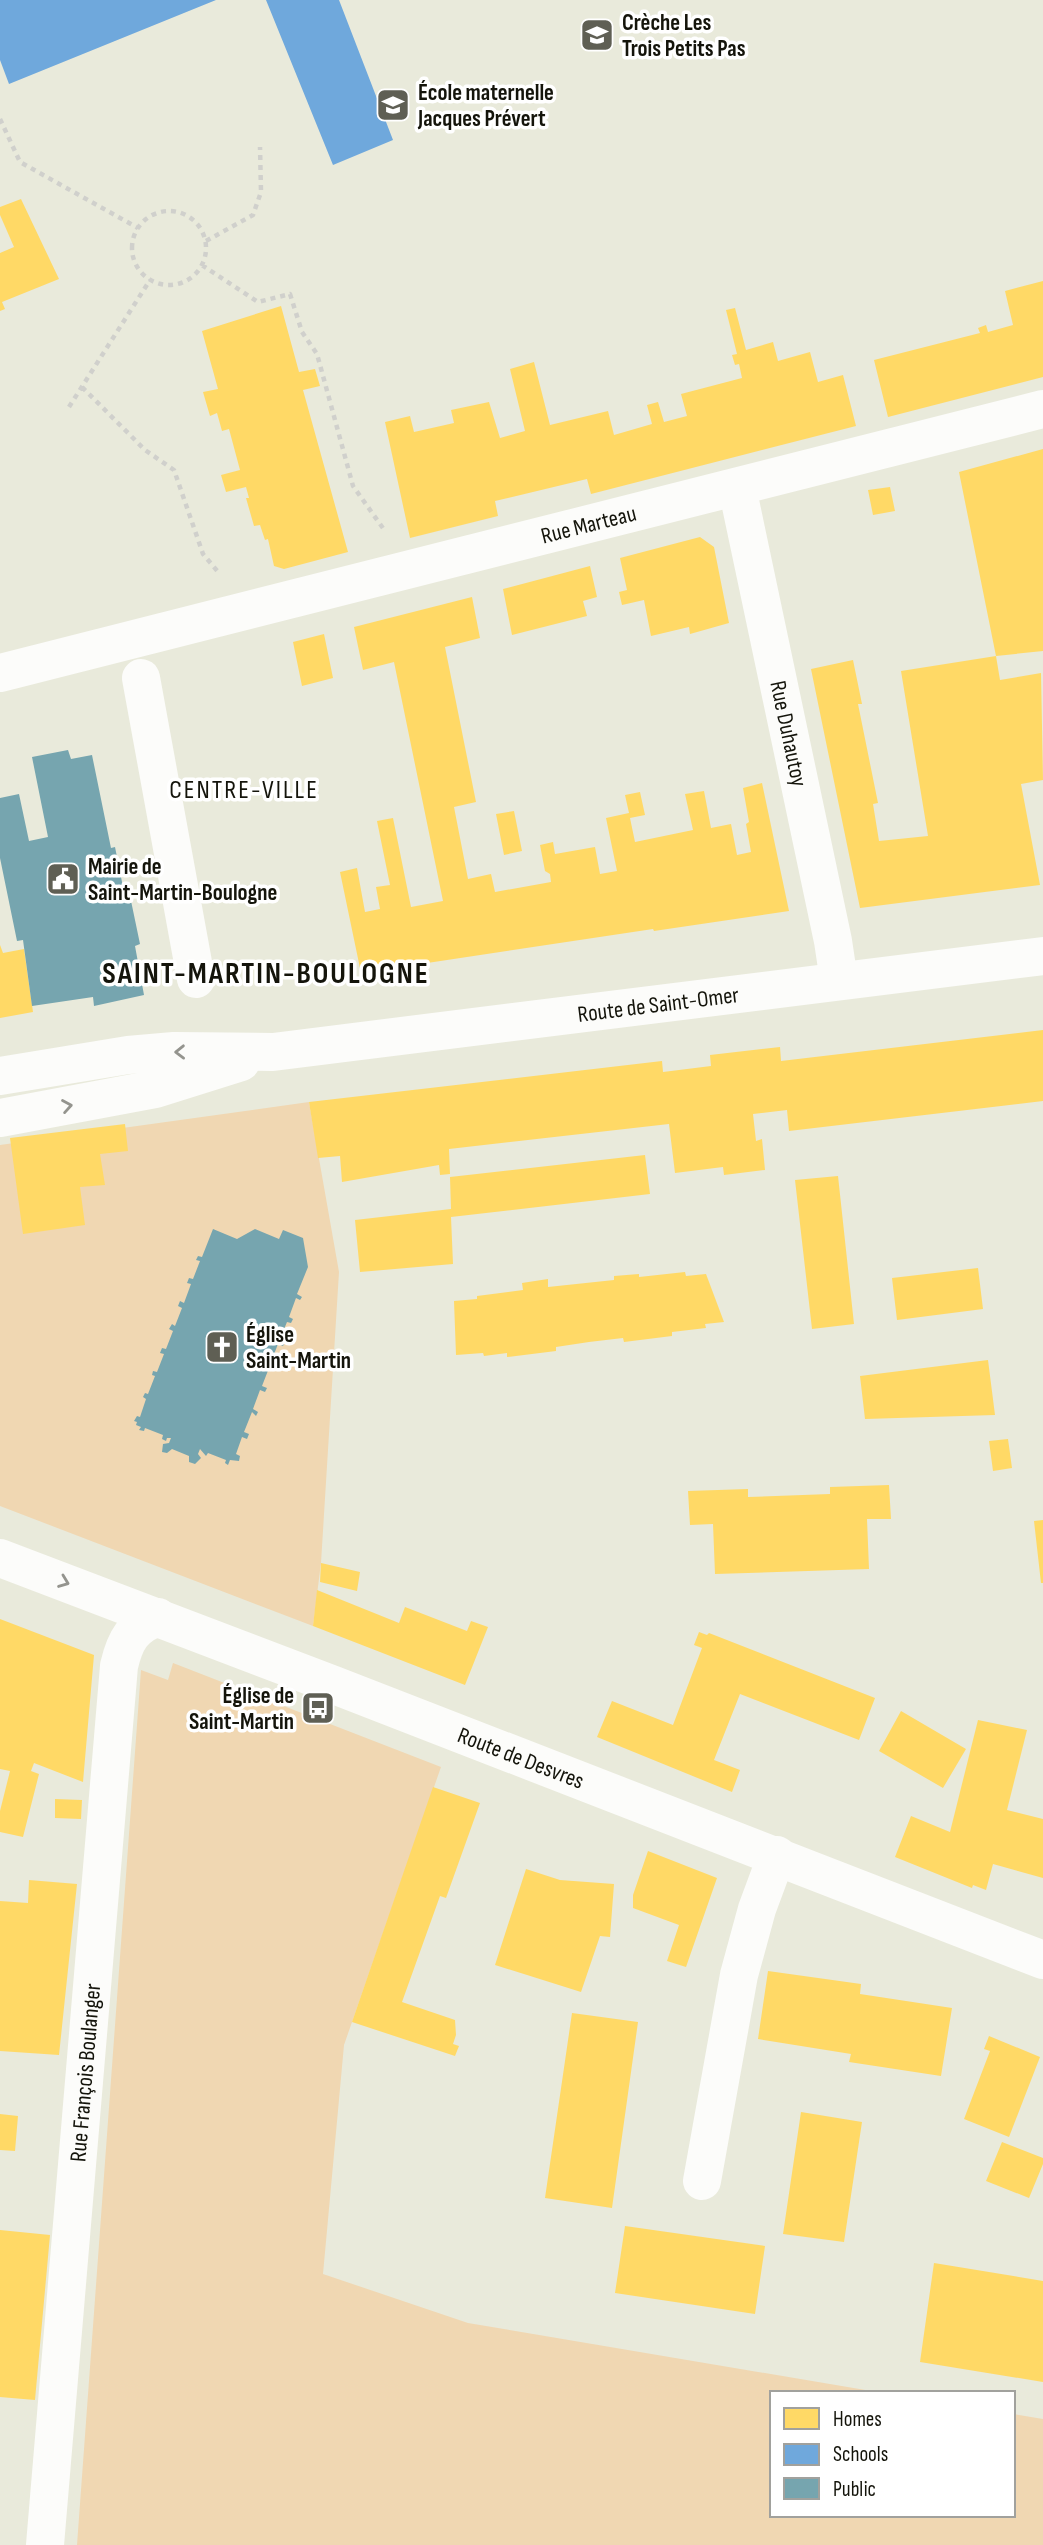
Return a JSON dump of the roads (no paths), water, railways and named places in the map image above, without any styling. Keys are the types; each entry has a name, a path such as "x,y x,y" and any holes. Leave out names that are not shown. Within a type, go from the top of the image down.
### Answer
{"street":[{"name":"Rue Marteau","path":"0,673 1043,409"},
{"name":"Rue Duhautoy","path":"737,486 833,941 839,981"},
{"path":"141,678 196,979"},
{"name":"Route de Saint-Omer","path":"0,1076 137,1054 174,1051 273,1052 1043,956"},
{"name":"Route de Saint-Omer","path":"0,1118 155,1089 273,1052"},
{"name":"Route de Desvres","path":"0,1558 777,1855 1043,1960"},
{"name":"Rue François Boulanger","path":"45,2545 119,1666 129,1635 138,1626 158,1617"},
{"path":"702,2181 739,1975 757,1909 777,1855"}],"place":[{"name":"Crèche Les Trois Petits Pas","path":"597,35"},
{"name":"École maternelle Jacques Prévert","path":"393,105"},
{"name":"Mairie de Saint-Martin-Boulogne","path":"63,879"},
{"name":"Église Saint-Martin","path":"222,1347"},
{"name":"Église de Saint-Martin","path":"318,1708"}],"district":[{"name":"CENTRE-VILLE","path":"244,789"},
{"name":"SAINT-MARTIN-BOULOGNE","path":"266,973"}]}
